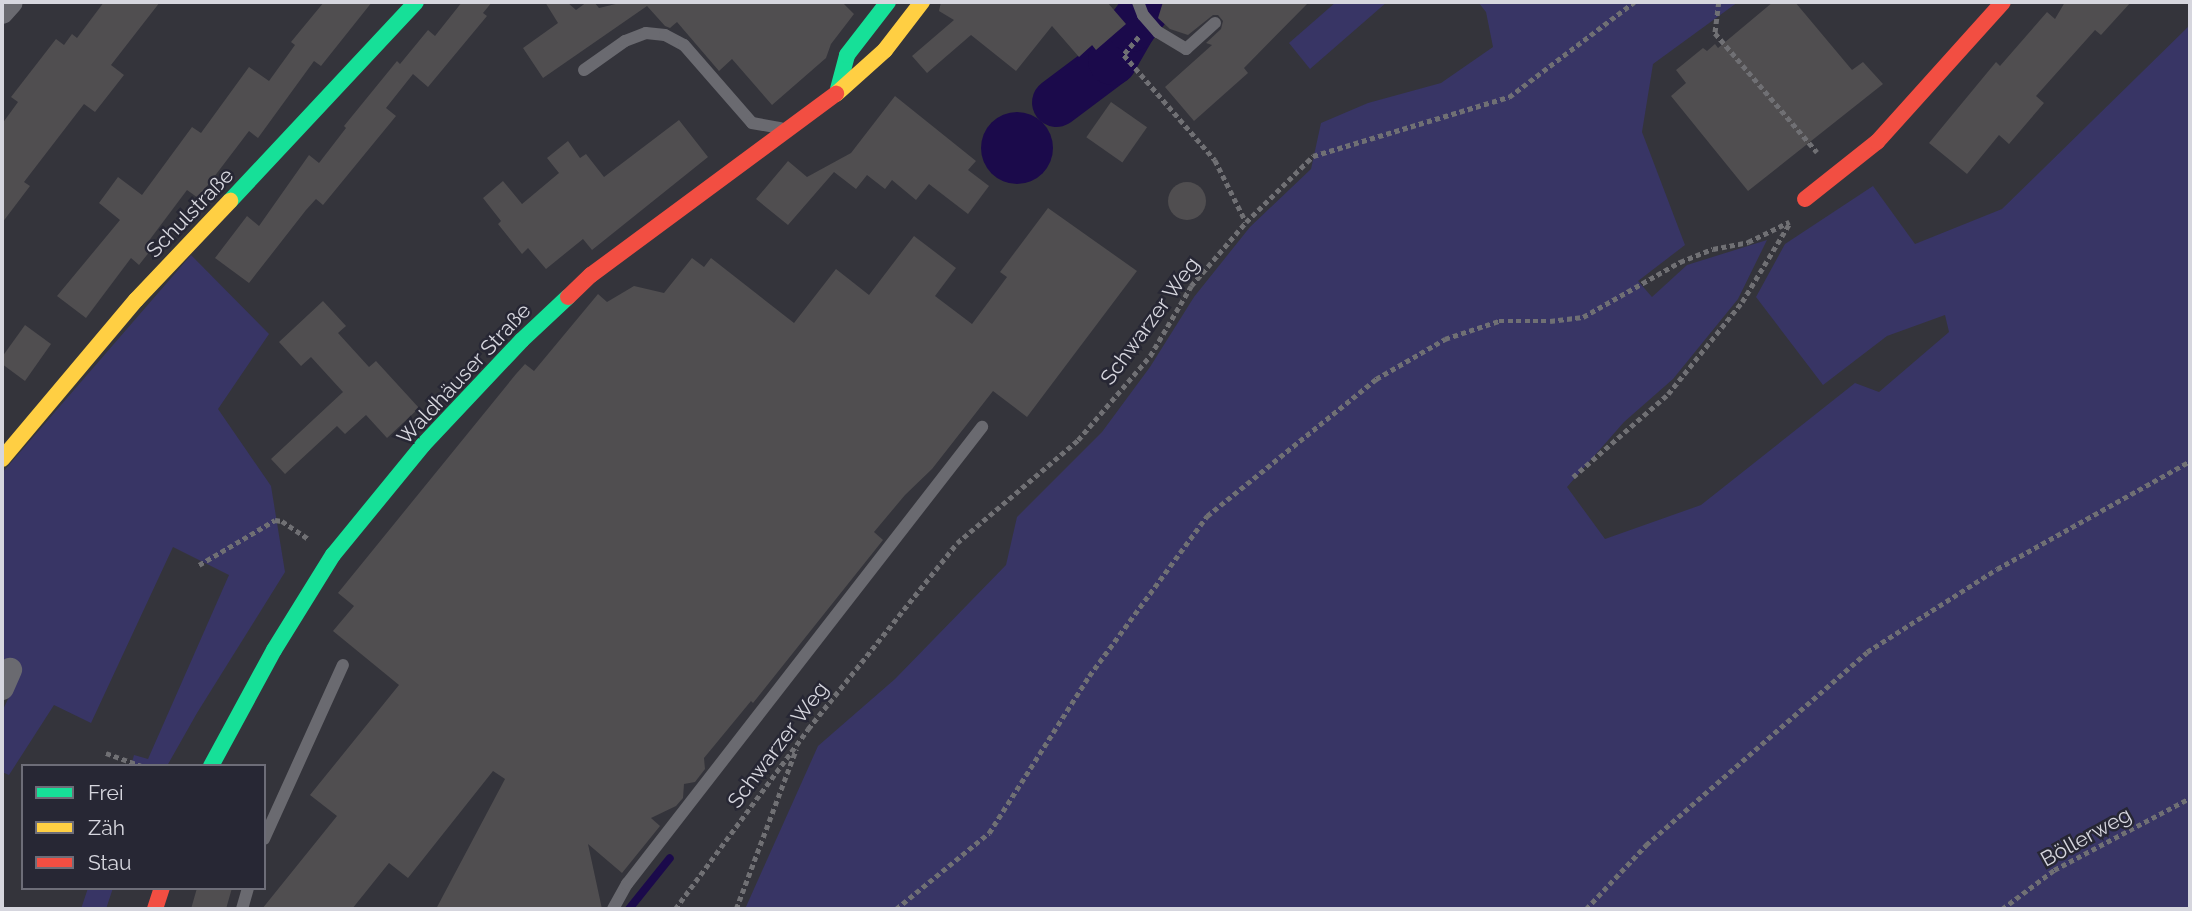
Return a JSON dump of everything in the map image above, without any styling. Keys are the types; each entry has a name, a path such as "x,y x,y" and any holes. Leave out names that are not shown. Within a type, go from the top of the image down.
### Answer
{"street":[{"path":"2,12 11,2"},
{"name":"Schulstraße","path":"2,459 136,300 373,51 416,2"},
{"path":"837,93 847,55 888,2"},
{"name":"Waldhäuser Straße","path":"212,764 274,650 333,555 423,444 522,340 590,275 837,93 885,50 922,2"},
{"path":"1805,200 1877,142 2003,2"},
{"path":"155,909 161,890"}],"lane":[{"path":"1138,2 1143,15 1158,32 1186,50 1216,23"},
{"path":"584,70 625,41 646,33 666,35 684,45 752,123 788,129"},
{"path":"614,909 627,884 982,427"},
{"path":"266,835 343,665"},
{"path":"242,909 247,890"}],"path":[{"name":"Schwarzer Weg","path":"676,909 798,743 957,543 1087,429 1150,356 1191,286 1246,222 1313,156 1509,97 1634,2"},
{"path":"1719,2 1715,33 1810,143"},
{"path":"1143,15 1138,41 1124,55 1215,160 1246,222"},
{"path":"1573,477 1668,394 1742,302 1805,200"},
{"path":"896,909 989,834 1089,676 1207,516 1376,379 1445,340 1499,321 1550,321 1583,317 1680,262 1713,249 1748,242 1790,222"},
{"path":"1586,909 1646,845 1867,652 1997,569 2190,462"},
{"path":"199,565 275,520 300,533"},
{"path":"736,909 798,743"},
{"path":"106,753 136,764"},
{"name":"Böllerweg","path":"2002,909 2054,870 2190,798"}],"shaded area":[{"path":"1336,2 1387,2 1310,69 1289,43"},
{"path":"1478,2 1738,2 1653,64 1642,132 1685,245 1638,281 1652,297 1687,265 1767,240 1738,299 1673,379 1624,422 1567,487 1605,539 1701,505 1855,383 1879,392 1949,332 1945,315 1887,336 1823,385 1756,297 1785,244 1873,186 1915,244 2002,209 2190,25 2190,909 745,909 818,746 895,679 1006,565 1017,517 1102,432 1150,367 1194,297 1250,227 1311,169 1321,123 1368,103 1441,83 1493,47 1486,12"},
{"path":"1017,112 1037,118 1047,128 1053,148 1047,168 1037,178 1017,184 997,178 987,168 981,148 987,128 997,118"},
{"path":"191,255 269,334 218,409 271,486 285,572 168,764 132,764 134,755 148,759 229,575 173,547 91,723 54,705 9,775 2,772 2,712 12,690 2,685 2,473"},
{"path":"87,890 112,890 106,909 81,909"}],"building":[{"path":"104,2 160,2 111,65 124,75 95,112 84,104 24,182 30,186 2,223 2,124 18,102 11,97 56,39 64,45 72,34 77,38"},
{"path":"324,2 372,2 321,66 314,61 258,138 249,131 198,198 187,190 148,242 154,246 139,265 131,258 86,318 57,296 120,220 99,203 118,177 142,195 192,127 201,133 249,67 269,81 295,45 291,42"},
{"path":"462,2 492,2 483,13 487,16 428,87 413,74 386,108 396,116 323,205 316,199 306,210 249,283 215,258 247,216 259,226 309,155 319,163 346,128 344,126 397,61 400,64 428,30 435,36"},
{"path":"545,2 567,2 576,10 587,2 594,2 599,8 624,2 842,2 854,14 831,44 826,58 772,105 732,59 719,71 677,22 670,28 665,26 647,6 543,78 523,48 558,23"},
{"path":"941,2 1107,2 1126,24 1096,50 1092,45 1079,57 1052,26 1016,71 971,35 927,73 912,56 954,20 939,11"},
{"path":"1163,2 1309,2 1244,68 1248,73 1194,121 1165,87 1212,45 1206,43 1221,29 1223,21 1218,15 1213,15 1188,35 1170,29 1158,18"},
{"path":"1773,2 1795,2 1852,70 1863,62 1883,84 1748,191 1671,96 1686,83 1676,70 1703,48 1707,51 1715,44 1718,48"},
{"path":"2065,2 2131,2 2101,35 2095,30 2036,96 2044,103 2009,144 1999,135 1967,174 1929,143 1996,62 2000,66 2047,12 2055,19"},
{"path":"895,96 976,161 968,170 989,186 968,214 929,184 916,200 892,180 885,189 867,175 856,189 834,172 788,225 756,199 788,161 807,177 851,153"},
{"path":"1111,102 1147,127 1122,162 1086,137"},
{"path":"679,120 708,157 592,250 583,239 546,269 528,248 522,254 498,224 501,221 483,198 503,181 522,204 559,173 547,158 568,141 580,158 586,154 604,177"},
{"path":"1187,182 1200,188 1206,201 1200,214 1187,220 1174,214 1168,201 1174,188"},
{"path":"1048,208 1137,271 1027,417 993,391 932,469 905,495 874,532 883,540 753,703 751,701 704,758 705,769 695,782 684,784 683,798 676,806 651,818 660,826 622,873 588,844 602,909 436,909 505,779 493,771 408,878 389,863 352,909 262,909 337,816 310,795 399,685 333,631 354,606 338,593 516,374 525,364 534,371 598,294 607,302 634,286 664,293 692,258 704,267 711,258 794,323 836,269 869,295 914,236 956,268 935,296 972,324 1007,277 1000,272"},
{"path":"323,301 346,326 338,333 369,367 376,361 419,408 387,438 366,415 345,434 337,426 285,474 271,459 343,392 311,357 301,366 279,342"},
{"path":"25,325 51,344 25,381 2,364 2,357"},
{"path":"196,890 231,890 226,909 191,909"}],"waterway":[{"path":"1056,102 1112,60 1131,27 1150,2"},
{"path":"629,909 670,858"}],"traffic: fast":[{"path":"230,201 416,2"},
{"path":"838,89 847,55 888,2"},
{"path":"212,764 274,650 333,555 423,445 522,340 568,297"}],"traffic: slow":[{"path":"836,94 885,50 922,2"},
{"path":"2,459 136,300 230,201"}],"traffic: jam":[{"path":"1805,199 1877,142 2003,2"},
{"path":"568,297 591,275 836,94"},
{"path":"155,909 161,890"}]}
